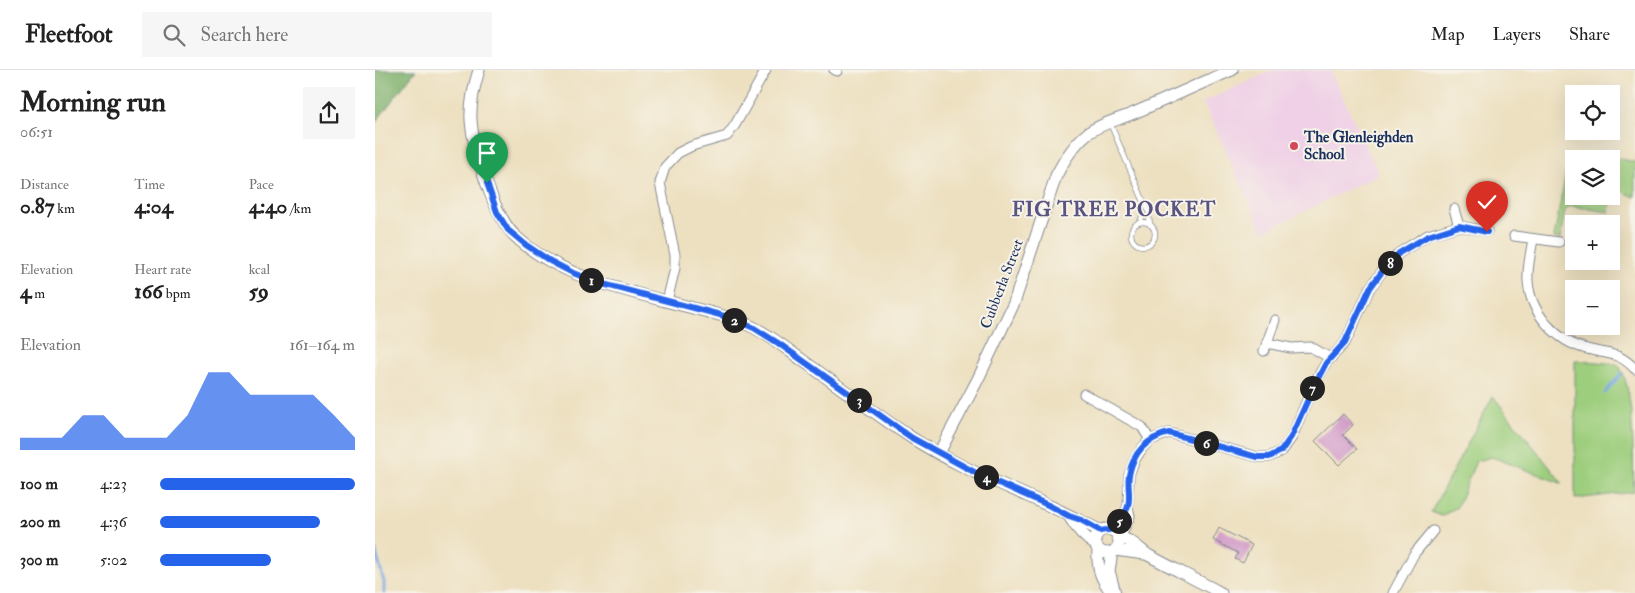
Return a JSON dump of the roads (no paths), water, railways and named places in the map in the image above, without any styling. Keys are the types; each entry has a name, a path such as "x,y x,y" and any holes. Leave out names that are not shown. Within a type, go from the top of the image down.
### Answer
{"street":[{"path":"479,70 473,89 471,108 473,130 485,175 497,212 508,230 526,245 573,273 599,283 728,317 754,328 912,438 976,473 1081,520 1112,539 1147,554 1221,593"},
{"path":"667,301 675,268 675,255 660,183 665,167 679,153 692,146 727,136 766,70"},
{"name":"Cubberla Street","path":"939,453 978,379 1013,303 1057,176 1073,148 1087,134 1109,122 1232,70"},
{"path":"1454,209 1459,226"},
{"path":"1069,516 1075,526 1088,540 1104,552 1128,507 1129,475 1134,461 1150,440 1169,433 1257,457 1269,457 1281,451 1291,437 1315,384 1330,358 1345,342 1370,288 1399,253 1428,236 1459,226 1487,232"},
{"path":"1514,236 1559,242"},
{"path":"1533,239 1528,281 1534,303 1549,328 1568,342 1589,350 1620,356 1635,369"},
{"path":"1275,320 1266,347 1311,347 1330,358"},
{"path":"1084,394 1142,427 1150,440"},
{"path":"1393,593 1415,554 1433,531"},
{"path":"1112,539 1096,537 1100,575 1102,581 1114,593"},
{"path":"1112,539 1109,571 1114,593"}],"lane":[{"path":"1109,122 1148,208 1150,225"},
{"path":"1141,222 1145,202"},
{"path":"1141,222 1150,225 1155,231 1153,239 1148,244 1140,245 1134,241 1131,234 1134,226 1141,222"}],"waterway":[{"path":"1605,393 1622,373"},
{"path":"375,549 384,582 384,593"}],"place":[{"name":"The Glenleighden School","path":"1294,146"}],"district":[{"name":"FIG TREE POCKET","path":"1114,209"}]}
